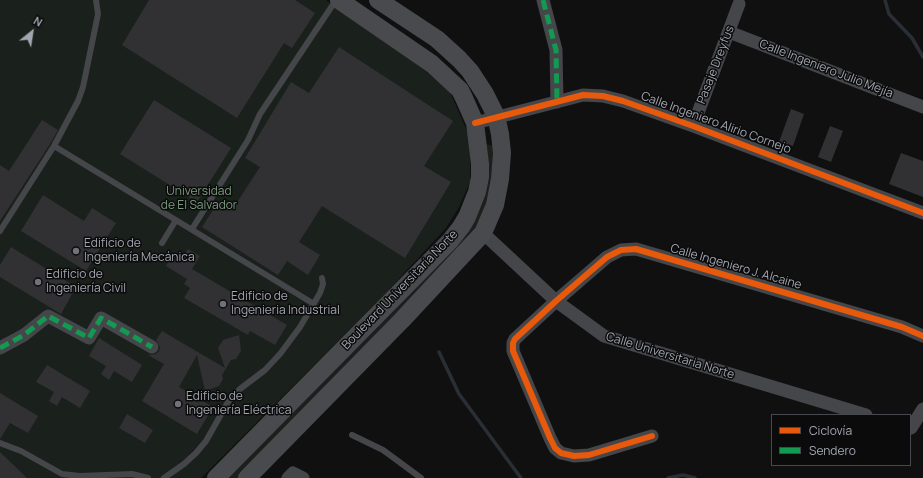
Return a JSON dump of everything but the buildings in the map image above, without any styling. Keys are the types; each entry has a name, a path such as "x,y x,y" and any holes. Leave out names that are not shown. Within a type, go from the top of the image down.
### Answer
{"main road":[{"name":"Boulevard Universitaria Norte","path":"216,478 441,251 461,228 472,205 480,177 479,150 475,123 464,98 456,86 442,72 420,55 337,0"},
{"name":"Boulevard Universitaria Norte","path":"247,478 402,320 483,234 495,205 500,179 502,153 496,116 485,94 470,71 459,58 437,39 378,0"}],"street":[{"path":"543,0 556,50 557,102"},
{"name":"Pasaje Dreyfus","path":"693,126 739,4"},
{"name":"Calle Ingeniero Julio Mejía","path":"729,32 923,107"},
{"name":"Calle Ingeniero Alirio Cornejo","path":"475,123 496,116 583,95 604,96 623,100 923,213"},
{"name":"Calle Universitaria Norte","path":"483,234 556,301 604,336 863,414"},
{"name":"Calle Ingeniero J. Alcaine","path":"652,436 589,455 574,456 561,453 555,448 550,438 513,351 513,343 515,339 607,257 621,250 636,249 902,327 923,336"},
{"path":"0,348 24,335 48,316 90,338 101,318 152,347"},
{"path":"915,430 923,409"},
{"path":"288,478 293,473 303,478"}],"lane":[{"path":"0,231 54,146 83,87 98,14 96,0"},
{"path":"192,229 248,140 260,114 337,0"},
{"path":"54,146 314,304"},
{"path":"162,243 176,220"},
{"path":"164,478 184,464 206,441 228,402 240,389 265,370 280,354 300,327 314,304 323,284 322,278"},
{"path":"352,435 383,450 420,478"},
{"path":"0,443 21,451 62,474 87,476 132,474 148,478"}],"green space":[{"name":"Universidad de El Salvador","path":"0,0 326,0 406,54 450,92 470,138 470,182 459,207 446,228 384,295 201,478 0,478"},
{"path":"487,144 493,146 492,177 485,213 465,244 238,478 224,478 454,243 484,145"}],"waterway":[{"path":"885,0 889,14 912,38 923,57"},
{"path":"439,352 459,394 521,478"},
{"path":"668,478 683,475 695,478"}],"marked path":[{"path":"543,0 556,50 557,102"},
{"path":"0,348 24,335 48,316 89,338 101,318 152,347"}],"cycle path":[{"path":"475,123 583,95 603,96 623,101 693,126 923,213"},
{"path":"652,436 589,455 574,456 561,453 555,448 550,438 513,351 513,343 515,339 607,257 621,250 636,249 902,327 923,336"}],"place":[{"name":"Edificio de Ingeniería Mecánica","path":"76,251"},
{"name":"Edificio de Ingeniería Civil","path":"38,282"},
{"name":"Edificio de Ingenieria Industrial","path":"223,304"},
{"name":"Edificio de Ingeniería Eléctrica","path":"178,404"}]}
